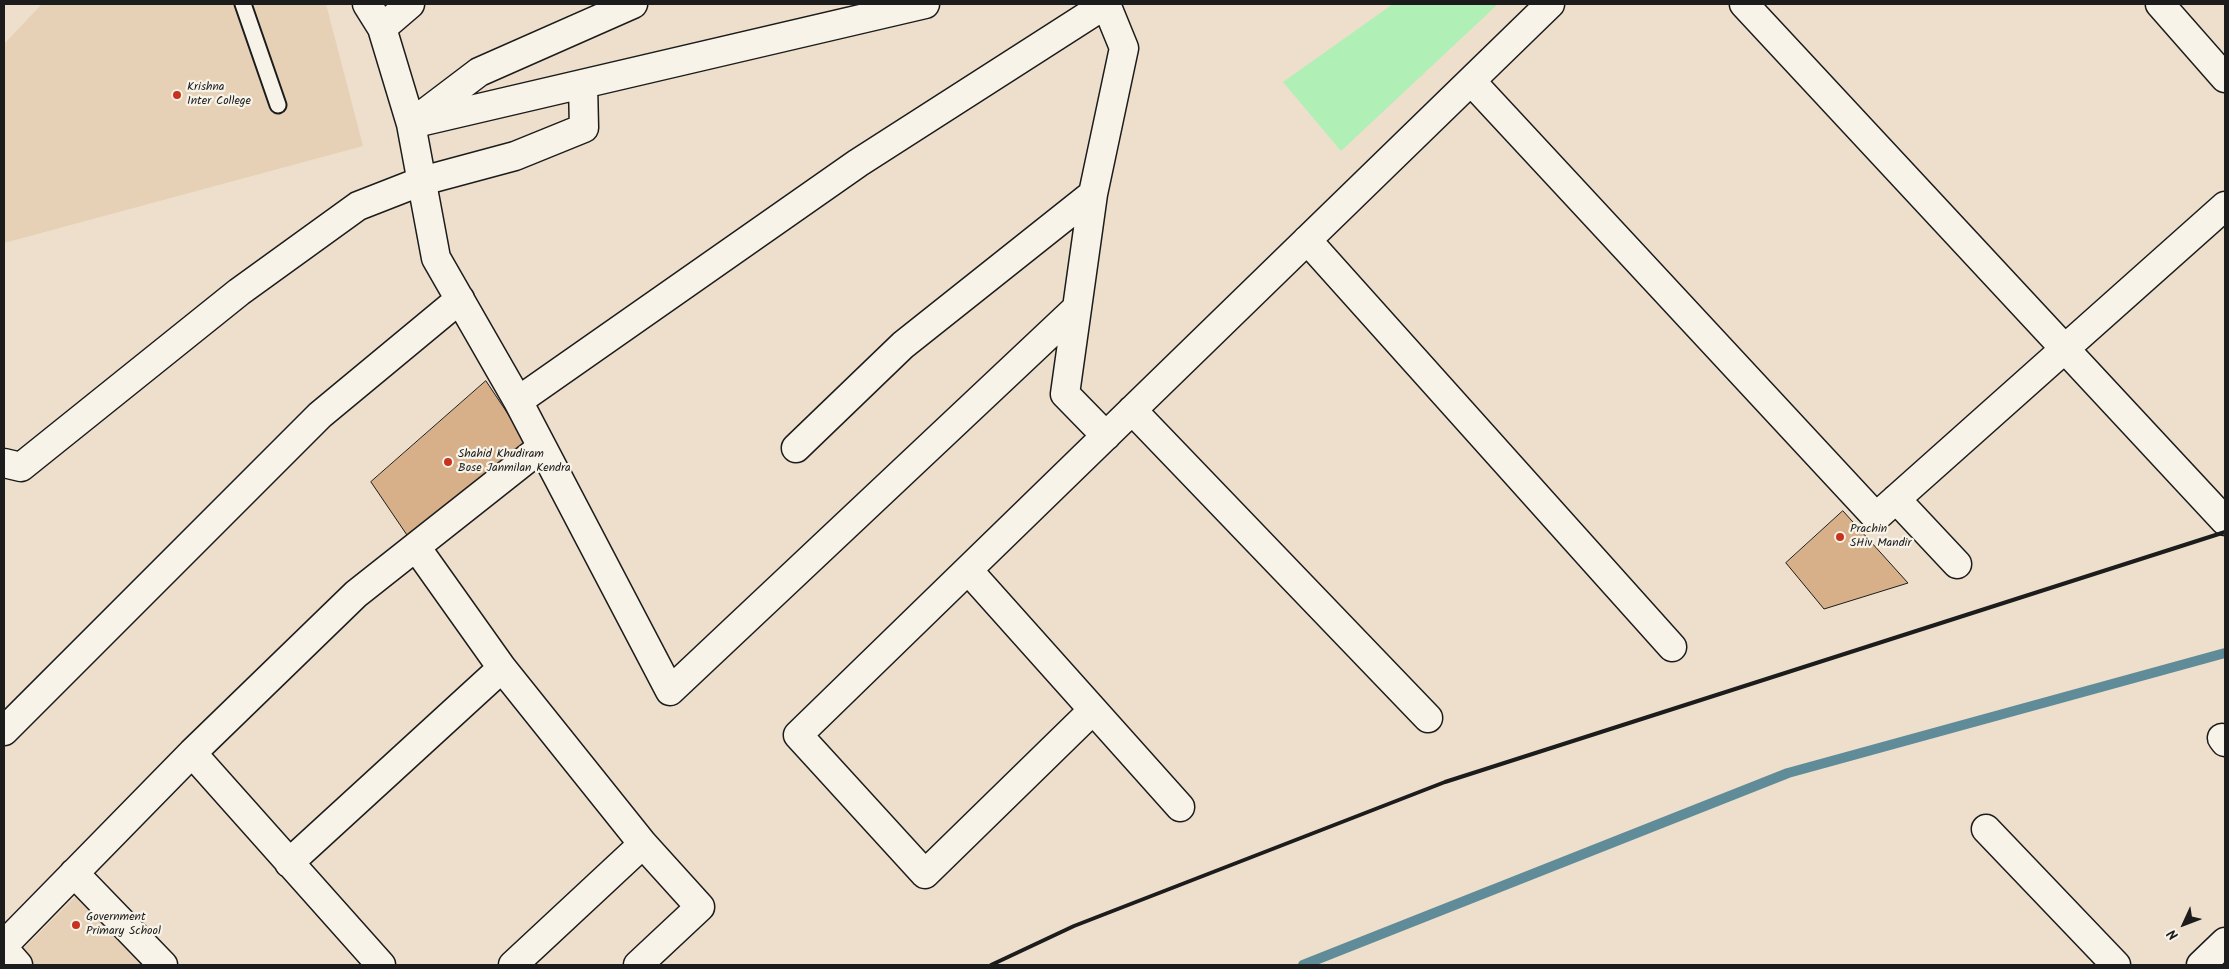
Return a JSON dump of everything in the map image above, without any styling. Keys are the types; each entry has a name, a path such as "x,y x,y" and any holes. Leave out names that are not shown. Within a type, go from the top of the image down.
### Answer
{"street":[{"path":"367,4 382,28 410,124 436,258 518,401 670,691 1077,308"},
{"path":"382,28 410,4"},
{"path":"410,124 479,72 633,4"},
{"path":"410,124 889,9 925,4"},
{"path":"518,401 858,163 1106,4 1124,48 1093,194 1065,394 1106,436"},
{"path":"1093,710 925,874 798,735 1550,4"},
{"path":"1744,4 2225,521"},
{"path":"2160,4 2225,78"},
{"path":"1471,81 1876,517 2066,350 2225,206"},
{"path":"4,463 21,466 239,292 358,206 422,181 515,156 584,128 583,84"},
{"path":"796,448 902,345 1093,194"},
{"path":"1307,240 1672,647"},
{"path":"4,731 320,415 460,299"},
{"path":"1132,410 1428,718"},
{"path":"4,945 192,753 356,594 542,447"},
{"path":"1896,499 1957,564"},
{"path":"416,547 502,668 643,844 700,907 638,965"},
{"path":"968,570 1180,807"},
{"path":"289,863 502,668"},
{"path":"192,753 381,965"},
{"path":"1986,829 2116,965"},
{"path":"513,965 643,844"},
{"path":"74,873 162,965"},
{"path":"2201,965 2225,942"},
{"path":"4,949 18,965"}],"lane":[{"path":"243,4 278,105"}],"shaded area":[{"name":"Krishna Inter College","path":"42,4 326,4 363,146 4,243 4,44"},
{"name":"Government Primary School","path":"76,896 145,965 29,965 18,954"}],"green space":[{"path":"1393,4 1498,4 1341,151 1283,82"}],"building":[{"name":"Shahid Khudiram Bose Janmilan Kendra","path":"486,381 526,441 409,538 371,482"},
{"name":"Prachin SHiv Mandir","path":"1843,511 1908,583 1824,609 1786,563"}],"waterway":[{"path":"1303,965 1788,773 2225,653"}],"railway":[{"path":"991,965 1074,926 1445,782 2225,532"}],"place":[{"name":"Krishna Inter College","path":"177,95"},
{"name":"Shahid Khudiram Bose Janmilan Kendra","path":"448,462"},
{"name":"Prachin SHiv Mandir","path":"1840,537"},
{"name":"Government Primary School","path":"76,925"}]}
